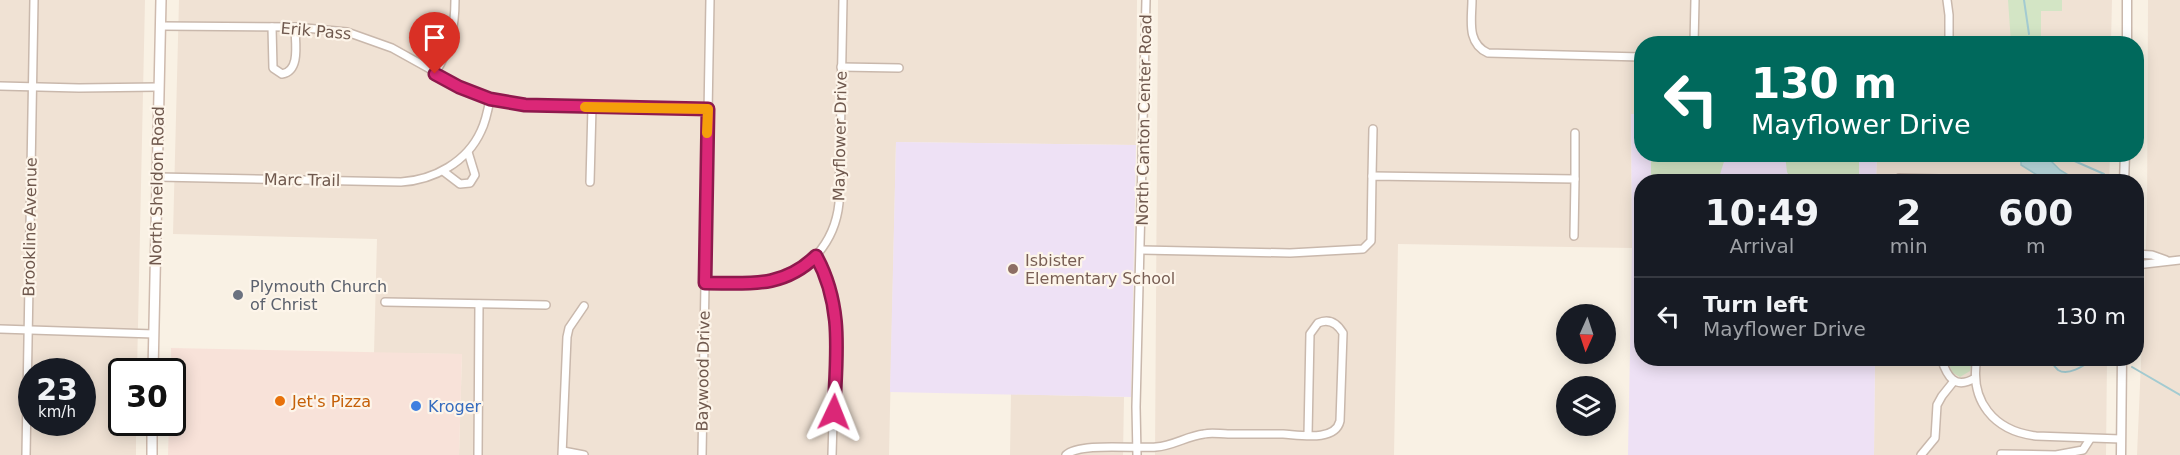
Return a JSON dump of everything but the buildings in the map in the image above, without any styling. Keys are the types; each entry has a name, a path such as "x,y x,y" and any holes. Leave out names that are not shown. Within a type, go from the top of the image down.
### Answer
{"main road":[{"name":"North Sheldon Road","path":"153,358 161,0"},
{"path":"152,436 152,455"}],"street":[{"name":"Brookline Avenue","path":"26,455 34,0"},
{"path":"435,74 446,56 452,39 455,0"},
{"name":"Baywood Drive","path":"702,455 710,0"},
{"name":"Mayflower Drive","path":"705,283 756,284 773,281 797,272 816,256 831,234 838,209 843,0"},
{"name":"North Canton Center Road","path":"1137,452 1136,407 1146,0"},
{"path":"1472,0 1472,33 1479,47 1484,51 1494,54 1634,57"},
{"path":"1694,36 1695,0"},
{"path":"1947,0 1949,36"},
{"path":"2127,0 2127,36"},
{"name":"Erik Pass","path":"161,26 295,27 347,32 364,36 392,48 459,87 490,99 525,105 708,109"},
{"path":"272,27 273,68 282,74 289,72 294,66 295,27"},
{"path":"841,67 899,68"},
{"path":"0,86 158,87"},
{"name":"Marc Trail","path":"158,177 401,182 422,180 443,171 468,152 481,131 490,99"},
{"path":"590,182 592,107"},
{"path":"1141,250 1290,253 1363,249 1371,241 1372,129"},
{"path":"1574,236 1575,133"},
{"path":"443,171 460,184 470,183 475,175 468,152"},
{"path":"1372,176 1575,179"},
{"path":"2144,254 2166,261"},
{"path":"816,256 830,285 837,317 832,455"},
{"path":"2144,265 2180,260"},
{"path":"385,302 546,305"},
{"path":"478,455 479,304"},
{"path":"584,306 569,328 567,337 562,453 584,455"},
{"path":"1066,455 1080,448 1137,452 1167,446 1208,433 1308,435 1331,434 1339,427 1340,421 1343,333 1338,325 1330,321 1318,324 1310,334 1308,435"},
{"path":"0,329 154,334"},
{"path":"1944,366 1948,377 1954,381 1968,382 1975,378"},
{"path":"1976,366 1976,389 1983,404 1994,419 2007,428 2022,434 2121,439"},
{"path":"2121,455 2122,366"},
{"path":"1921,455 1935,438 1937,405 1954,381"},
{"path":"2001,454 2056,455 2083,450 2090,439"}],"shaded area":[{"path":"0,0 145,0 137,358 108,358 108,436 136,436 136,455 0,455"},
{"path":"179,0 1137,0 1136,145 896,142 889,455 459,455 462,354 374,353 377,239 173,234"},
{"path":"1158,0 2112,0 2111,36 1634,36 1634,115 1631,115 1632,248 1398,244 1394,455 1155,455"},
{"path":"2148,0 2180,0 2180,455 2137,455 2141,366 2144,366"},
{"path":"1631,114 1634,114 1634,162 1877,162 1876,174 1634,174 1634,366 1875,366 1874,455 1628,455 1632,248"},
{"name":"Isbister Elementary School","path":"896,142 1136,145 1131,397 890,392"},
{"path":"1877,162 2110,162 2109,174 1876,174"},
{"path":"171,348 462,354 459,455 168,455 169,436 186,436 186,358 171,358"},
{"path":"1875,366 2107,366 2106,455 1874,455"},
{"path":"1011,394 1124,397 1123,455 1010,455"}],"green space":[{"path":"2008,0 2062,0 2062,11 2041,11 2041,36 2011,36"},
{"path":"1651,162 1724,162 1720,174 1651,174"},
{"path":"1786,162 1859,162 1859,174 1788,174"},
{"path":"1950,366 1971,366 1970,371 1960,377 1953,373"}],"water":[{"path":"2021,162 2052,162 2067,174 2036,174 2021,165"}],"waterway":[{"path":"2024,0 2029,34"},
{"path":"2077,162 2104,174"},
{"path":"2055,366 2062,372 2082,366"},
{"path":"2132,367 2180,395"}],"slow traffic":[{"path":"585,107 708,109 707,133"}],"place":[{"name":"Isbister Elementary School","path":"1013,269"},
{"name":"Plymouth Church of Christ","path":"238,295"},
{"name":"Jet's Pizza","path":"280,401"},
{"name":"Kroger","path":"416,406"}],"route":[{"path":"435,74 459,87 490,99 525,105 708,109 705,283 756,284 773,281 797,272 816,256 830,285 837,317 834,412"}]}
